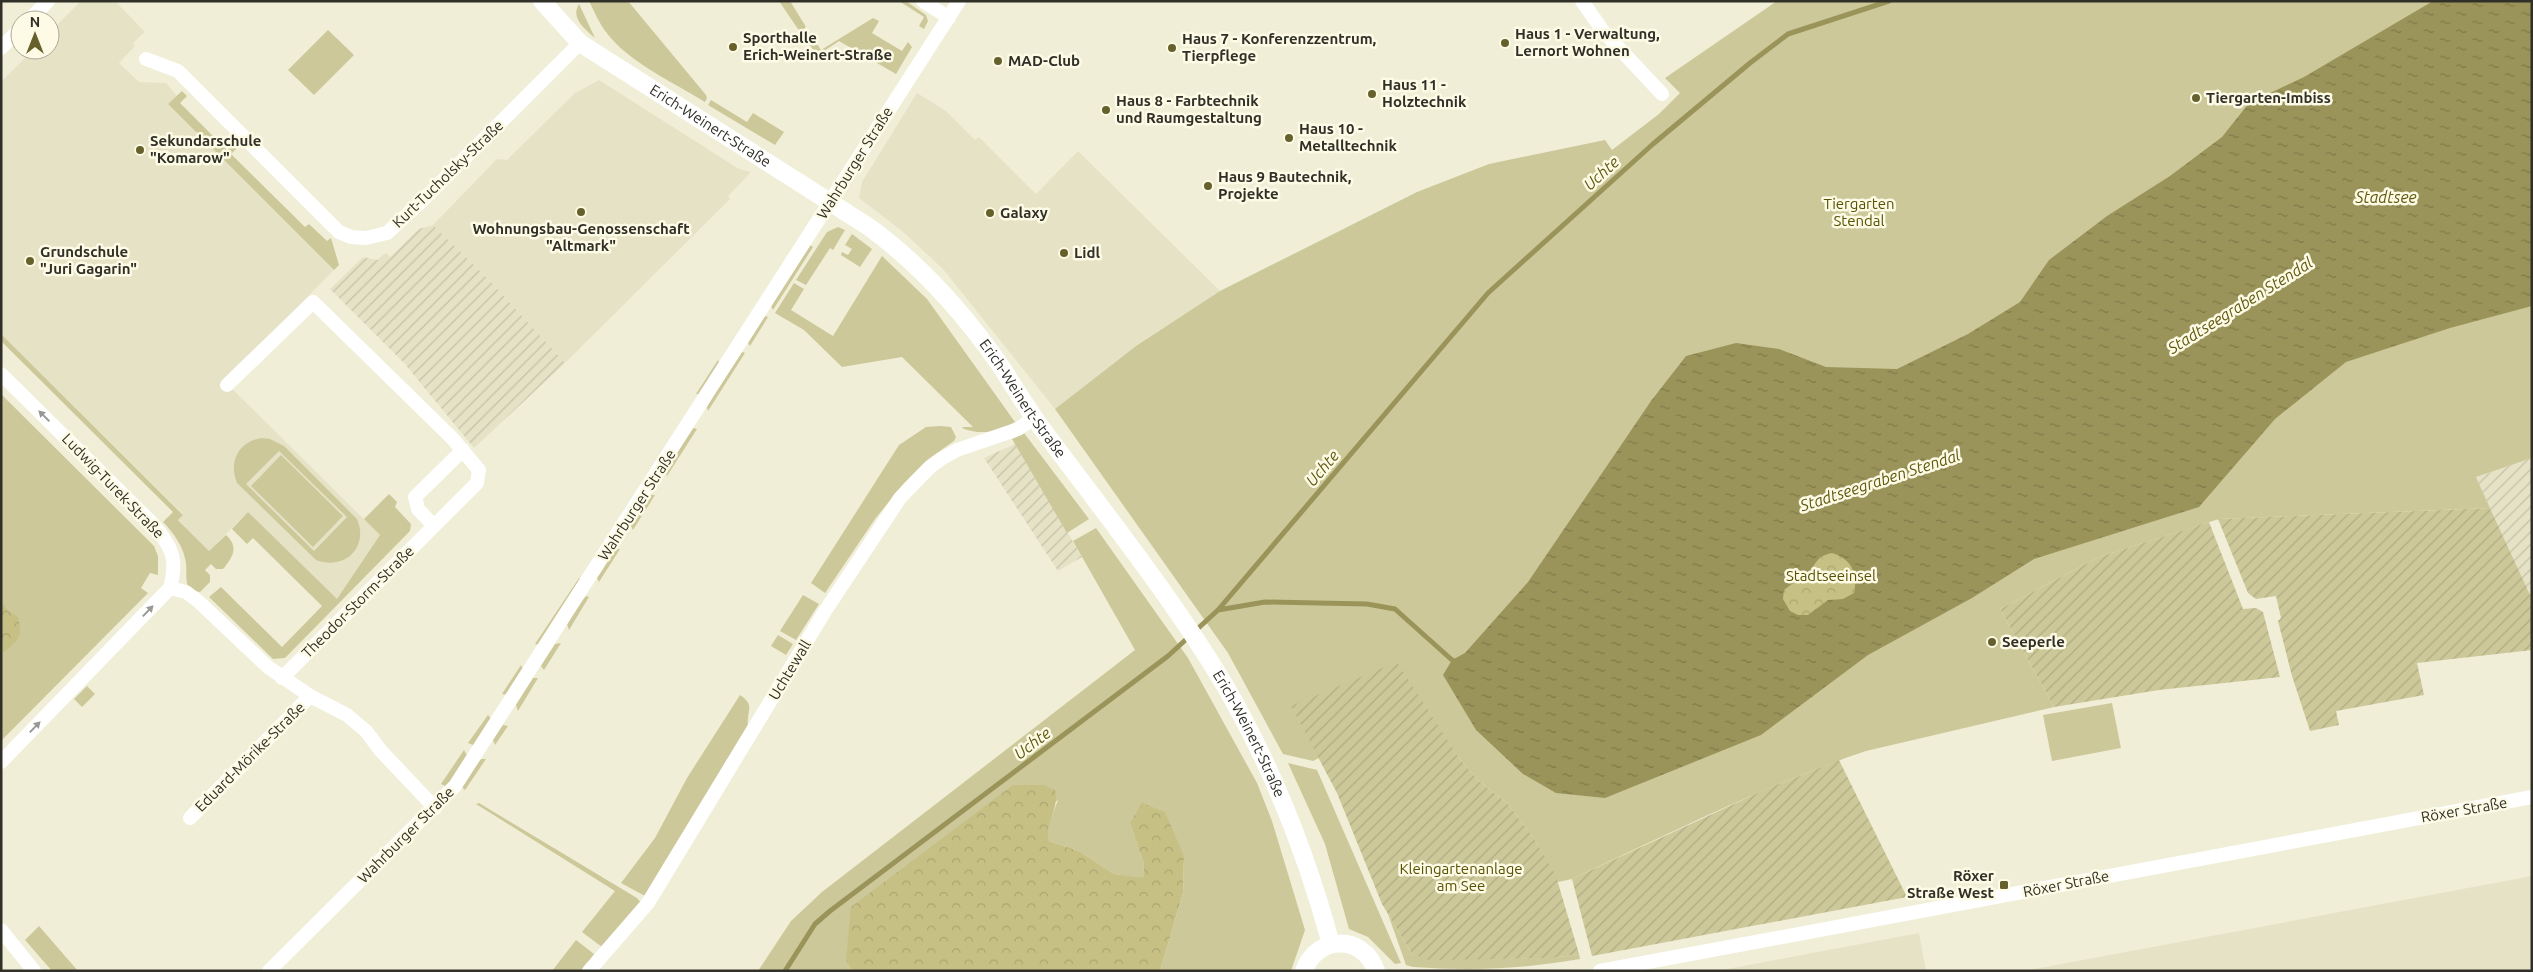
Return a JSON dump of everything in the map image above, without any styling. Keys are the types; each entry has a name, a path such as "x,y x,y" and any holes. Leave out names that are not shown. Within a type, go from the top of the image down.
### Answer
{"street":[{"path":"39,10 48,1"},
{"name":"Erich-Weinert-Straße","path":"542,1 580,43 831,202 890,243 932,280 979,336 1034,418 1182,620 1245,722 1281,796 1310,871 1331,944"},
{"path":"923,1 949,18"},
{"name":"Wahrburger Straße","path":"269,971 435,808 469,766 959,1"},
{"path":"1582,1 1603,31 1662,94"},
{"path":"1,48 10,39"},
{"name":"Kurt-Tucholsky-Straße","path":"146,60 178,71 339,232 351,237 366,238 387,233 424,199 580,43"},
{"name":"Theodor-Storm-Straße","path":"227,385 313,302 463,450 477,466 480,476 477,483 282,678"},
{"name":"Ludwig-Turek-Straße","path":"1,374 153,524 167,541 174,559 174,575 170,588"},
{"name":"Uchtewall","path":"589,971 648,903 825,611 900,498 923,474 941,459 957,450 1018,429 1034,418"},
{"path":"434,526 418,509 415,497 463,450"},
{"path":"1,762 170,588 186,592 282,678 310,696 339,710 366,731 381,751 435,808"},
{"name":"Eduard-Mörike-Straße","path":"190,818 310,696"},
{"name":"Röxer Straße","path":"1600,971 2532,797"},
{"path":"1,930 34,971"},
{"path":"1304,971 1314,954 1331,944 1345,943 1358,948 1369,957 1376,971"}],"shaded area":[{"path":"81,1 115,1 145,32 133,43 135,46 119,63 139,82 166,83 177,96 168,104 334,270 224,381 380,535 337,600 248,512 209,551 178,519 183,514 1,334 1,82 23,60 60,60 60,22"},
{"name":"Wohnungsbau-Genossenschaft \"Altmark\"","path":"599,80 739,169 751,172 728,196 730,199 565,363 488,279 433,225 497,159 507,160 575,93"},
{"path":"917,93 946,111 975,140 979,137 1036,194 1078,151 1220,291 1136,346 1055,409 943,269 902,231 859,198 862,182"},
{"path":"433,225 488,279 565,363 474,448 404,363 330,289 363,257 378,260 386,253 390,257 419,229"},
{"path":"1015,444 1082,557 1058,571 984,458"},
{"path":"2532,458 2532,599 2476,477"},
{"path":"2532,876 2532,971 2024,971"},
{"path":"1919,933 1926,971 1717,971 1807,954"}],"green space":[{"path":"589,1 628,1 706,95 705,102 652,71 626,53 603,28"},
{"path":"779,1 790,1 806,27 800,32"},
{"path":"899,1 906,1 926,15 928,21 924,29 919,26 924,17"},
{"name":"Tiergarten Stendal","path":"1777,1 2532,1 2532,458 2476,477 2490,508 2219,519 2099,557 2000,609 2054,707 1866,751 1828,764 1754,795 1572,879 1558,882 1535,840 1508,804 1479,781 1459,758 1440,730 1292,707 1319,758 1313,761 1283,754 1228,653 1055,409 1136,346 1220,291 1417,192 1489,164 1605,140 1612,150 1659,114 1680,93 1665,78"},
{"path":"579,4 595,38 577,19 576,14"},
{"path":"873,18 879,21 872,33 902,51 908,42 912,47 896,74 839,41 818,57 804,36 809,32 821,50"},
{"path":"328,30 354,55 314,95 288,70"},
{"path":"182,91 187,96 180,103 227,150 235,143 238,147 231,154 305,227 309,224 327,241 331,238 339,265 334,270 168,104"},
{"path":"711,100 747,122 753,113 784,132 775,145 708,105"},
{"path":"838,227 845,230 833,250 830,248 806,285 796,280 827,232"},
{"path":"852,234 872,249 860,267 841,255 842,252 848,255 852,249 845,245"},
{"path":"810,245 813,247 773,310 771,306"},
{"path":"882,256 927,299 1015,422 990,432 964,429 962,427 973,427 902,357 842,367 804,330 775,313 794,283 804,289 791,310 833,336"},
{"path":"765,316 768,317 750,346 748,343"},
{"path":"1,334 183,515 178,520 209,551 226,535 230,539 233,552 230,560 223,569 216,569 211,564 205,570 210,575 210,582 200,592 189,590 186,563 181,546 163,522 173,512 1,341"},
{"path":"742,352 745,353 708,411 707,407 719,386"},
{"path":"718,360 720,365 701,394 696,394"},
{"path":"1,394 154,546 158,556 158,575 150,573 141,588 148,593 1,741"},
{"path":"926,427 951,427 956,437 954,441 927,460 904,483 875,519 825,593 811,583 899,445"},
{"path":"693,428 697,429 667,476 665,471"},
{"path":"1024,433 1089,519 1067,533 1012,439"},
{"path":"270,439 284,446 357,519 360,539 352,554 336,562 327,563 316,560 237,483 234,467 235,460 242,448 254,440","holes":["279,451 347,517 314,551 246,484"]},
{"path":"281,455 343,516 313,547 251,486"},
{"path":"389,494 397,502 395,507 411,524 410,531 285,658 273,659 209,597 221,587 282,647 322,606 253,538 247,544 232,529 248,512 337,599 380,535 364,519"},
{"path":"650,495 655,495 633,530 631,526"},
{"path":"2490,508 2532,599 2532,650 2417,663 2424,695 2336,711 2339,725 2310,731 2292,676 2278,621 2281,618 2276,596 2256,599 2248,593 2218,519"},
{"path":"2209,522 2243,609 2256,608 2263,612 2280,677 2159,690 2054,707 2000,609 2099,557"},
{"path":"1096,528 1188,658 1257,783 1272,821 1305,930 1291,971 1160,971 1183,893 1184,856 1130,823 1144,864 1143,879 1114,874 1079,851 1049,841 1046,831 1058,800 846,959 852,971 758,971 791,921 822,892 1135,650 1073,541"},
{"path":"616,549 620,549 599,582 597,578"},
{"name":"Stadtseeinsel","path":"1832,553 1845,559 1853,568 1855,573 1854,593 1843,599 1828,600 1808,616 1790,612 1783,599 1784,590 1807,573 1819,559"},
{"path":"579,578 582,581 541,645 535,644"},
{"path":"803,595 819,604 796,640 780,631"},
{"path":"586,596 589,597 569,630 567,624 574,609"},
{"path":"1,601 8,611 18,617 20,631 18,639 1,655"},
{"path":"778,635 793,644 786,655 771,646"},
{"path":"561,643 544,670 541,666 555,644"},
{"name":"Kleingartenanlage am See","path":"1397,662 1459,758 1479,781 1508,804 1535,840 1556,876 1579,954 1553,958 1429,960 1412,954 1382,904 1337,793 1291,706"},
{"path":"521,665 524,671 509,695 502,694"},
{"path":"533,678 538,678 518,711 516,705"},
{"path":"87,686 95,694 82,707 74,699"},
{"path":"740,695 749,705 748,727 645,896 621,883 655,838 687,778"},
{"path":"2112,703 2121,748 2052,761 2043,715"},
{"path":"488,715 492,720 476,746 468,743"},
{"path":"503,725 508,726 495,745 493,740"},
{"path":"464,750 468,757 447,787 441,784"},
{"path":"481,759 486,759 465,790 461,786"},
{"path":"1839,760 1907,897 1592,956 1572,879 1764,790"},
{"path":"1288,763 1317,770 1401,963 1395,964 1368,937 1349,929 1325,844"},
{"path":"1013,785 1044,785 1055,790 1056,797 1048,834 1049,841 1079,851 1114,874 1143,878 1144,864 1130,823 1142,803 1165,812 1184,856 1183,893 1160,971 852,971 846,960 851,907"},
{"path":"479,803 637,898 641,903 602,947 582,932 615,891 476,804"},
{"path":"1388,914 1412,954 1429,959 1553,958 1579,954 1580,959 1497,968 1413,967 1406,965"},
{"path":"39,926 78,971 52,971 25,940"},
{"path":"576,940 594,954 583,971 552,971"}],"water":[{"name":"Stadtsee","path":"2433,1 2532,1 2532,306 2450,328 2346,362 2275,419 2199,507 2034,559 1972,598 1868,655 1761,735 1605,798 1556,793 1523,774 1476,730 1443,675 1452,660 1465,653 1528,582 1651,401 1686,356 1736,343 1779,349 1826,367 1897,369 1968,334 2020,302 2049,260 2107,216 2170,176 2222,137 2249,103 2304,77","holes":["1832,553 1849,563 1852,568 1855,580 1854,593 1843,599 1828,600 1808,615 1798,615 1790,611 1783,599 1784,590 1807,573 1822,557"]}],"waterway":[{"name":"Uchte","path":"785,971 815,924 830,911 1168,656 1218,610 1488,293 1653,144 1750,63 1788,34 1889,1"},
{"name":"Stadtseegraben Stendal","path":"1218,610 1265,602 1367,604 1395,609 1452,660 1458,663"}],"place":[{"name":"Haus 1 - Verwaltung, Lernort Wohnen","path":"1505,43"},
{"name":"Sporthalle Erich-Weinert-Straße","path":"733,47"},
{"name":"Haus 7 - Konferenzzentrum, Tierpflege","path":"1172,48"},
{"name":"MAD-Club","path":"998,61"},
{"name":"Haus 11 - Holztechnik","path":"1372,94"},
{"name":"Tiergarten-Imbiss","path":"2196,98"},
{"name":"Haus 8 - Farbtechnik und Raumgestaltung","path":"1106,110"},
{"name":"Haus 10 - Metalltechnik","path":"1289,138"},
{"name":"Sekundarschule \"Komarow\"","path":"140,150"},
{"name":"Haus 9 Bautechnik, Projekte","path":"1208,186"},
{"name":"Wohnungsbau-Genossenschaft \"Altmark\"","path":"581,212"},
{"name":"Galaxy","path":"990,213"},
{"name":"Lidl","path":"1064,253"},
{"name":"Grundschule \"Juri Gagarin\"","path":"30,261"},
{"name":"Seeperle","path":"1992,642"},
{"name":"Röxer Straße West","path":"2004,885"}]}
